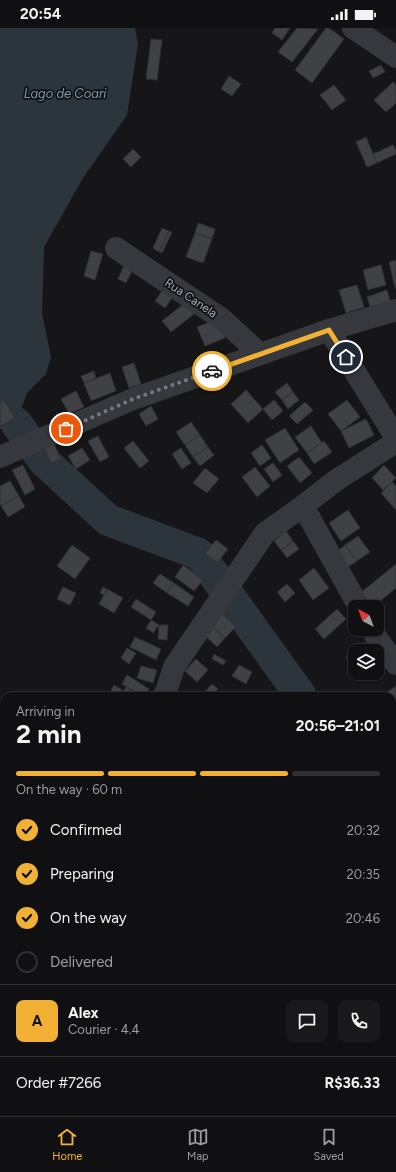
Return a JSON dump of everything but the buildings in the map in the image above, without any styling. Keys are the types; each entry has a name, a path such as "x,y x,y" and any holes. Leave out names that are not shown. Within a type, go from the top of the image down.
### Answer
{"street":[{"path":"354,28 396,57"},
{"name":"Rua Canela","path":"116,248 222,319 260,354"},
{"path":"0,457 133,399 329,330 396,310"},
{"path":"329,330 396,438"},
{"path":"167,692 174,667 265,533 335,481 396,442"},
{"path":"303,506 356,600"},
{"path":"376,636 396,664"}],"water":[{"name":"Lago de Coari","path":"0,28 135,28 138,44 127,115 83,178 44,247 42,313 51,357 46,374 27,393 16,423 0,429"}],"waterway":[{"path":"16,423 44,461 108,520 199,554 298,692"}],"way so far":[{"path":"66,429 133,399 212,371"}],"route":[{"path":"212,371 329,330 346,357"}]}
